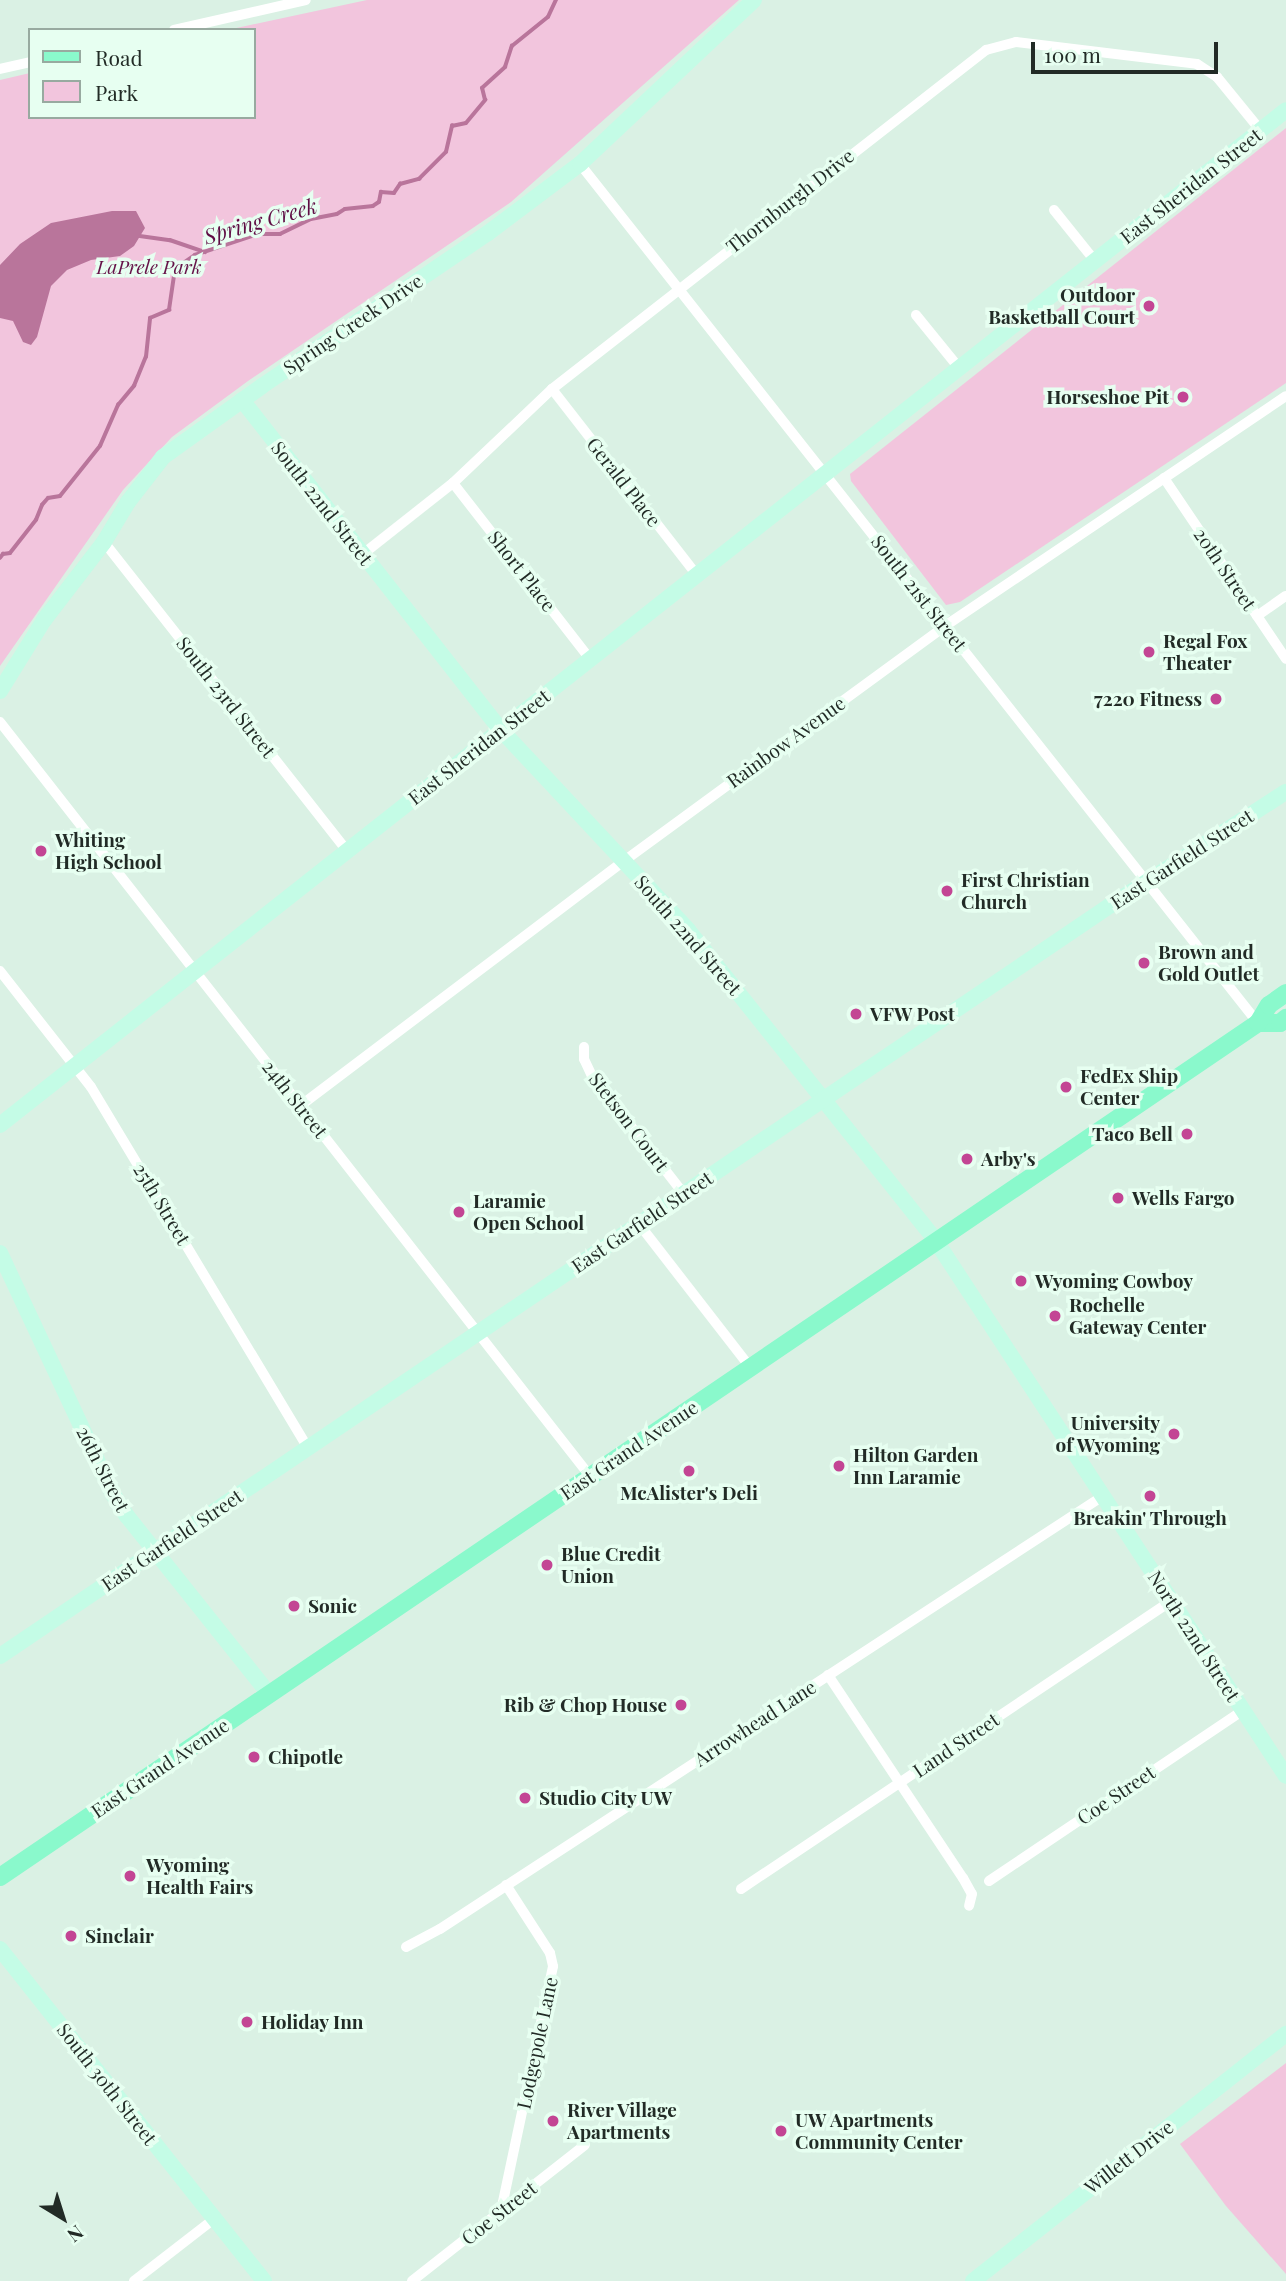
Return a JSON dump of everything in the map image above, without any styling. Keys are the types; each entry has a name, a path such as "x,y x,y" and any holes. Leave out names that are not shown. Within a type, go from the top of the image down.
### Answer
{"main road":[{"name":"East Grand Avenue","path":"0,1877 1258,1023 1269,1005 1286,993"},
{"name":"East Grand Avenue","path":"1258,1023 1280,1023 1286,1018"}],"street":[{"path":"183,28 306,0"},
{"name":"Spring Creek Drive","path":"0,691 44,620 104,542 128,502 163,457 242,400 488,233 580,164 754,0"},
{"name":"Thornburgh Drive","path":"363,554 453,484 552,389 969,60 1001,44 1054,46 1197,64 1217,77 1261,131"},
{"path":"0,69 28,62"},
{"name":"East Sheridan Street","path":"0,1125 1286,110"},
{"name":"South 21st Street","path":"580,164 1258,1023"},
{"path":"1054,210 1095,261"},
{"path":"916,315 959,368"},
{"name":"Gerald Place","path":"552,389 697,575"},
{"name":"Rainbow Avenue","path":"300,1106 624,861 945,626 1286,397"},
{"name":"South 22nd Street","path":"242,400 501,730 688,930 936,1241 1103,1496"},
{"name":"20th Street","path":"1164,478 1286,659"},
{"name":"Short Place","path":"453,484 590,659"},
{"name":"South 23rd Street","path":"104,542 347,851"},
{"path":"1257,616 1286,596"},
{"name":"24th Street","path":"0,722 590,1476"},
{"name":"East Garfield Street","path":"0,1656 1146,882 1286,792"},
{"name":"25th Street","path":"0,971 91,1087 308,1448"},
{"name":"Stetson Court","path":"584,1047 583,1059 593,1076 684,1194"},
{"path":"639,1224 750,1367"},
{"name":"26th Street","path":"0,1253 113,1494 155,1552 269,1694"},
{"name":"North 22nd Street","path":"1103,1496 1286,1776"},
{"name":"Arrowhead Lane","path":"406,1947 506,1885 1103,1496"},
{"name":"Land Street","path":"741,1889 1171,1601"},
{"path":"828,1675 963,1878 972,1894 969,1906"},
{"name":"Coe Street","path":"989,1881 1243,1710"},
{"name":"Lodgepole Lane","path":"500,2211 553,1966 550,1953 506,1885"},
{"name":"South 30th Street","path":"0,1948 264,2281"},
{"name":"Willett Drive","path":"973,2281 1286,2034"},
{"name":"Coe Street","path":"412,2281 585,2145"},
{"path":"134,2281 214,2219"}],"green space":[{"name":"LaPrele Park","path":"367,0 739,0 511,202 248,381 172,437 123,490 0,666 0,80 28,73 28,119 256,119 256,28 236,28"},
{"path":"1286,128 1286,383 960,602 946,605 851,481 850,474"},
{"path":"1286,2063 1286,2274 1226,2206 1180,2144"}],"shaded area":[{"path":"112,211 136,211 145,228 134,246 120,256 91,260 67,270 51,286 37,337 31,345 23,342 13,321 0,318 0,265 20,244 51,223"}],"waterway":[{"name":"Spring Creek","path":"0,558 3,554 10,553 36,520 48,498 60,496 100,446 118,405 134,386 146,357 150,318 169,310 175,269 195,255 258,234 280,234 311,219 337,214 345,209 373,206 379,202 381,192 394,193 400,184 419,179 446,152 452,126 466,123 485,100 482,88 505,67 512,46 548,17 556,0"},
{"path":"140,236 170,240 205,252"}],"place":[{"name":"Outdoor Basketball Court","path":"1149,306"},
{"name":"Horseshoe Pit","path":"1183,397"},
{"name":"Regal Fox Theater","path":"1149,652"},
{"name":"7220 Fitness","path":"1216,699"},
{"name":"Whiting High School","path":"41,851"},
{"name":"First Christian Church","path":"947,891"},
{"name":"Brown and Gold Outlet","path":"1144,963"},
{"name":"VFW Post","path":"856,1014"},
{"name":"FedEx Ship Center","path":"1066,1087"},
{"name":"Taco Bell","path":"1187,1134"},
{"name":"Arby's","path":"967,1159"},
{"name":"Wells Fargo","path":"1118,1198"},
{"name":"Laramie Open School","path":"459,1212"},
{"name":"Wyoming Cowboy","path":"1021,1281"},
{"name":"Rochelle Gateway Center","path":"1055,1316"},
{"name":"University of Wyoming","path":"1174,1434"},
{"name":"Hilton Garden Inn Laramie","path":"839,1466"},
{"name":"McAlister's Deli","path":"689,1471"},
{"name":"Breakin' Through","path":"1150,1496"},
{"name":"Blue Credit Union","path":"547,1565"},
{"name":"Sonic","path":"294,1606"},
{"name":"Rib & Chop House","path":"681,1705"},
{"name":"Chipotle","path":"254,1757"},
{"name":"Studio City UW","path":"525,1798"},
{"name":"Wyoming Health Fairs","path":"130,1876"},
{"name":"Sinclair","path":"71,1936"},
{"name":"Holiday Inn","path":"247,2022"},
{"name":"River Village Apartments","path":"553,2121"},
{"name":"UW Apartments Community Center","path":"781,2131"}]}
